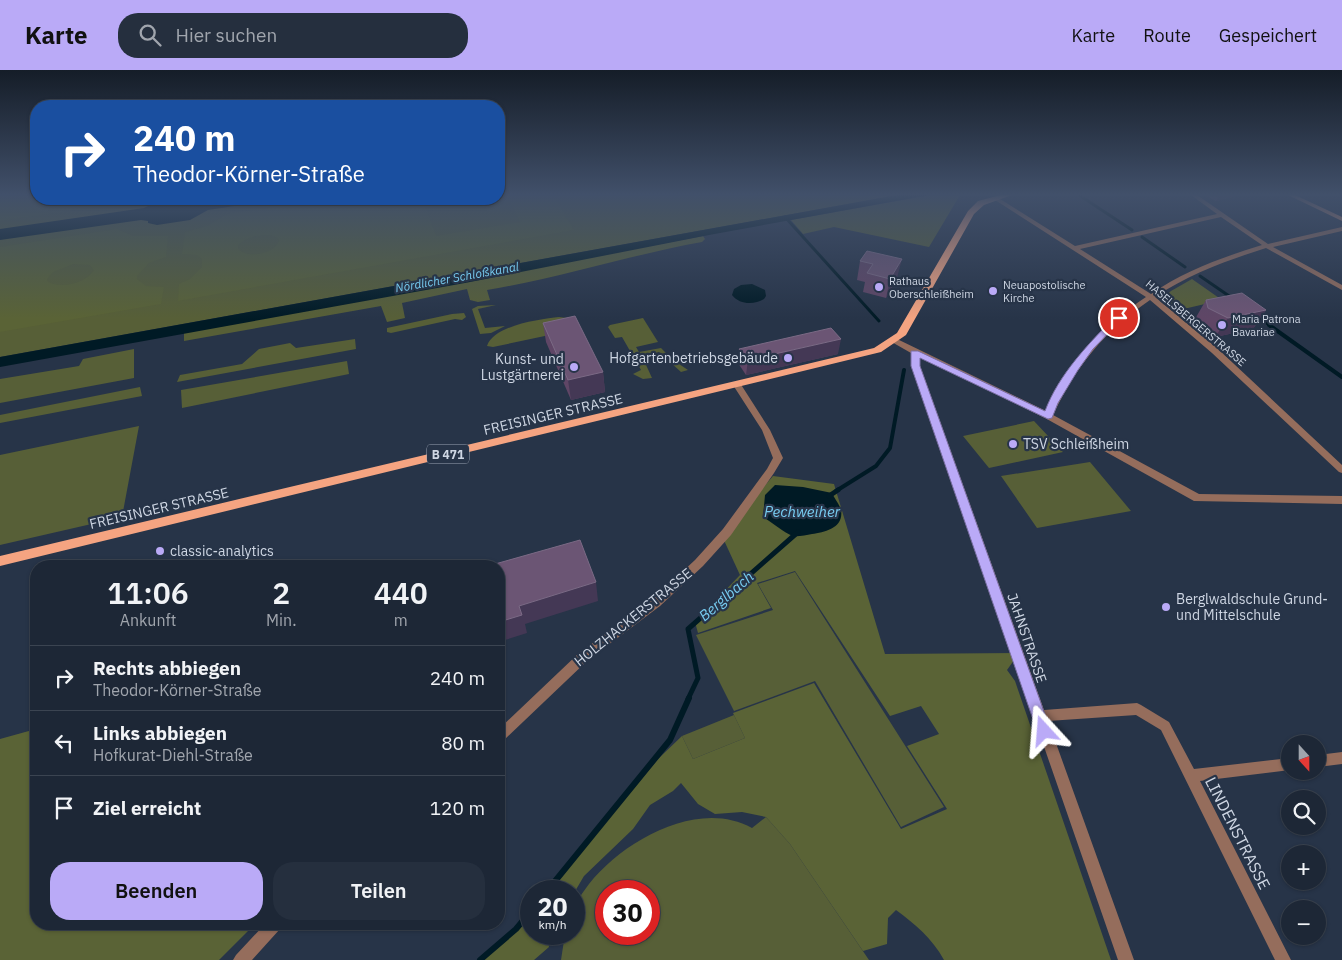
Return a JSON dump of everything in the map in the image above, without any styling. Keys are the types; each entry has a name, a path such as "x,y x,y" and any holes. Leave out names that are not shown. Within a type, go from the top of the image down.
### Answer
{"main road":[{"name":"FREISINGER STRASSE","path":"0,561 866,354 894,341 901,335 956,237"}],"street":[{"name":"HASELSBERGERSTRASSE","path":"1057,237 1151,296 1215,351 1342,470"},
{"path":"1075,248 1126,237"},
{"path":"1253,237 1342,288"},
{"path":"1048,416 1060,391 1090,347 1119,318 1151,296 1200,269 1267,246 1311,237"},
{"path":"894,341 1048,416 1198,498 1342,500"},
{"name":"JAHNSTRASSE","path":"915,352 916,366 1126,960"},
{"name":"HOLZHACKERSTRASSE","path":"505,731 583,657 656,602 699,563 727,532 771,470 778,458 766,430 738,385"},
{"name":"LINDENSTRASSE","path":"1039,716 1137,709 1165,726 1282,960"},
{"path":"1326,760 1342,758"},
{"name":"LINDENSTRASSE","path":"1190,776 1281,765"},
{"path":"240,960 269,930"}],"green space":[{"path":"0,237 667,237 0,357"},
{"path":"68,237 168,237 166,257 149,263 137,276 137,279 146,286 164,287 161,304 0,332 0,247","holes":["73,264 90,265 94,270 80,281 67,285 54,284 48,282 47,279 53,272"]},
{"path":"184,237 254,237 241,242 238,245 238,249 248,254 260,254 272,249 276,245 279,241 278,238 274,237 538,237 178,301 179,284 190,279 202,267 202,259 197,255 182,254"},
{"path":"700,237 705,239 702,242 487,290 490,300 478,302 470,300 467,289 402,303 405,318 387,322 381,306 184,341 184,333"},
{"path":"879,237 935,237 929,247"},
{"path":"1192,279 1222,300 1175,311 1165,302 1164,297"},
{"path":"496,305 478,309 485,328 505,326 491,333 480,334 472,309 478,306"},
{"path":"464,313 466,317 462,320 455,319 391,333 387,332 387,328"},
{"path":"559,317 567,318 578,329 493,347 487,346 491,339 508,328 519,324"},
{"path":"643,318 658,342 636,347 639,352 661,348 673,360 688,370 681,372 659,352 642,356 652,378 643,379 633,374 641,370 622,337 615,338 608,327"},
{"path":"355,339 356,349 177,382 180,375 242,364 259,349 290,343 296,348"},
{"path":"134,349 134,378 0,403 0,379 79,366 83,359"},
{"path":"347,361 349,374 182,408 181,390"},
{"path":"140,387 142,396 0,423 0,415"},
{"name":"TSV Schleißheim","path":"1034,421 1063,452 989,468 963,436"},
{"path":"139,426 122,517 0,545 0,455"},
{"path":"1090,462 1131,511 1037,528 1001,476"},
{"path":"773,476 834,484 885,654 1019,653 1007,670 1015,681 1111,960 944,960 923,932 896,910 888,918 887,944 863,951 790,844 766,817 742,812 715,814 698,804 681,783 673,791 650,805 633,829 582,880 557,880 659,758 682,736 693,759 745,738 733,713 814,683 901,829 947,809 907,746 939,734 921,706 890,716 795,571 757,583 771,608 698,633 695,622 740,575 722,536"},
{"path":"795,572 944,807 901,827 815,681 734,711 696,635 773,610 758,584"},
{"path":"734,715 745,738 693,759 682,736"},
{"path":"30,731 30,930 249,930 219,960 0,960 0,739"},
{"path":"766,817 790,844 869,960 561,960 563,945 585,945 585,890 604,868 621,853 641,839 686,821 709,818 731,820 752,828"},
{"path":"520,926 520,945 549,945 549,947 534,960 481,960"}],"water":[{"path":"0,237 24,237 0,240"},
{"name":"Nördlicher Schloßkanal","path":"667,237 701,237 465,283 0,367 0,357"},
{"path":"752,284 765,290 766,296 764,299 747,303 739,301 732,295 734,289 741,285"},
{"name":"Pechweiher","path":"775,485 803,487 832,493 841,510 840,521 828,530 802,536 793,536 763,517 765,495"}],"building":[{"path":"867,251 902,259 890,279 867,273 873,264 860,261"},
{"path":"1242,293 1266,310 1228,318 1208,308 1206,300"},
{"path":"575,316 603,372 568,380 543,323"},
{"path":"831,328 841,339 748,360 739,349"},
{"path":"580,540 596,582 519,606 522,615 505,620 505,561"}],"waterway":[{"name":"Berglbach","path":"803,237 879,321"},
{"path":"1142,237 1185,267"},
{"path":"1200,276 1232,298"},
{"path":"1256,316 1271,326"},
{"path":"1269,325 1342,377"},
{"name":"Berglbach","path":"836,491 876,466 890,448 904,370"},
{"name":"Berglbach","path":"829,496 838,490"},
{"name":"Berglbach","path":"688,699 698,678 688,629 798,532"},
{"name":"Berglbach","path":"556,880 670,740 689,698"},
{"name":"Berglbach","path":"480,960 520,924"}],"place":[{"name":"Rathaus Oberschleißheim","path":"879,287"},
{"name":"Neuapostolische Kirche","path":"993,291"},
{"name":"Maria Patrona Bavariae","path":"1222,325"},
{"name":"Hofgartenbetriebsgebäude","path":"788,358"},
{"name":"Kunst- und Lustgärtnerei","path":"574,367"},
{"name":"TSV Schleißheim","path":"1013,444"},
{"name":"classic-analytics","path":"160,551"},
{"name":"Berglwaldschule Grund- und Mittelschule","path":"1166,607"}],"route":[{"path":"1044,731 914,361 915,352 1048,416 1053,403 1074,369 1090,347 1119,318"}]}
